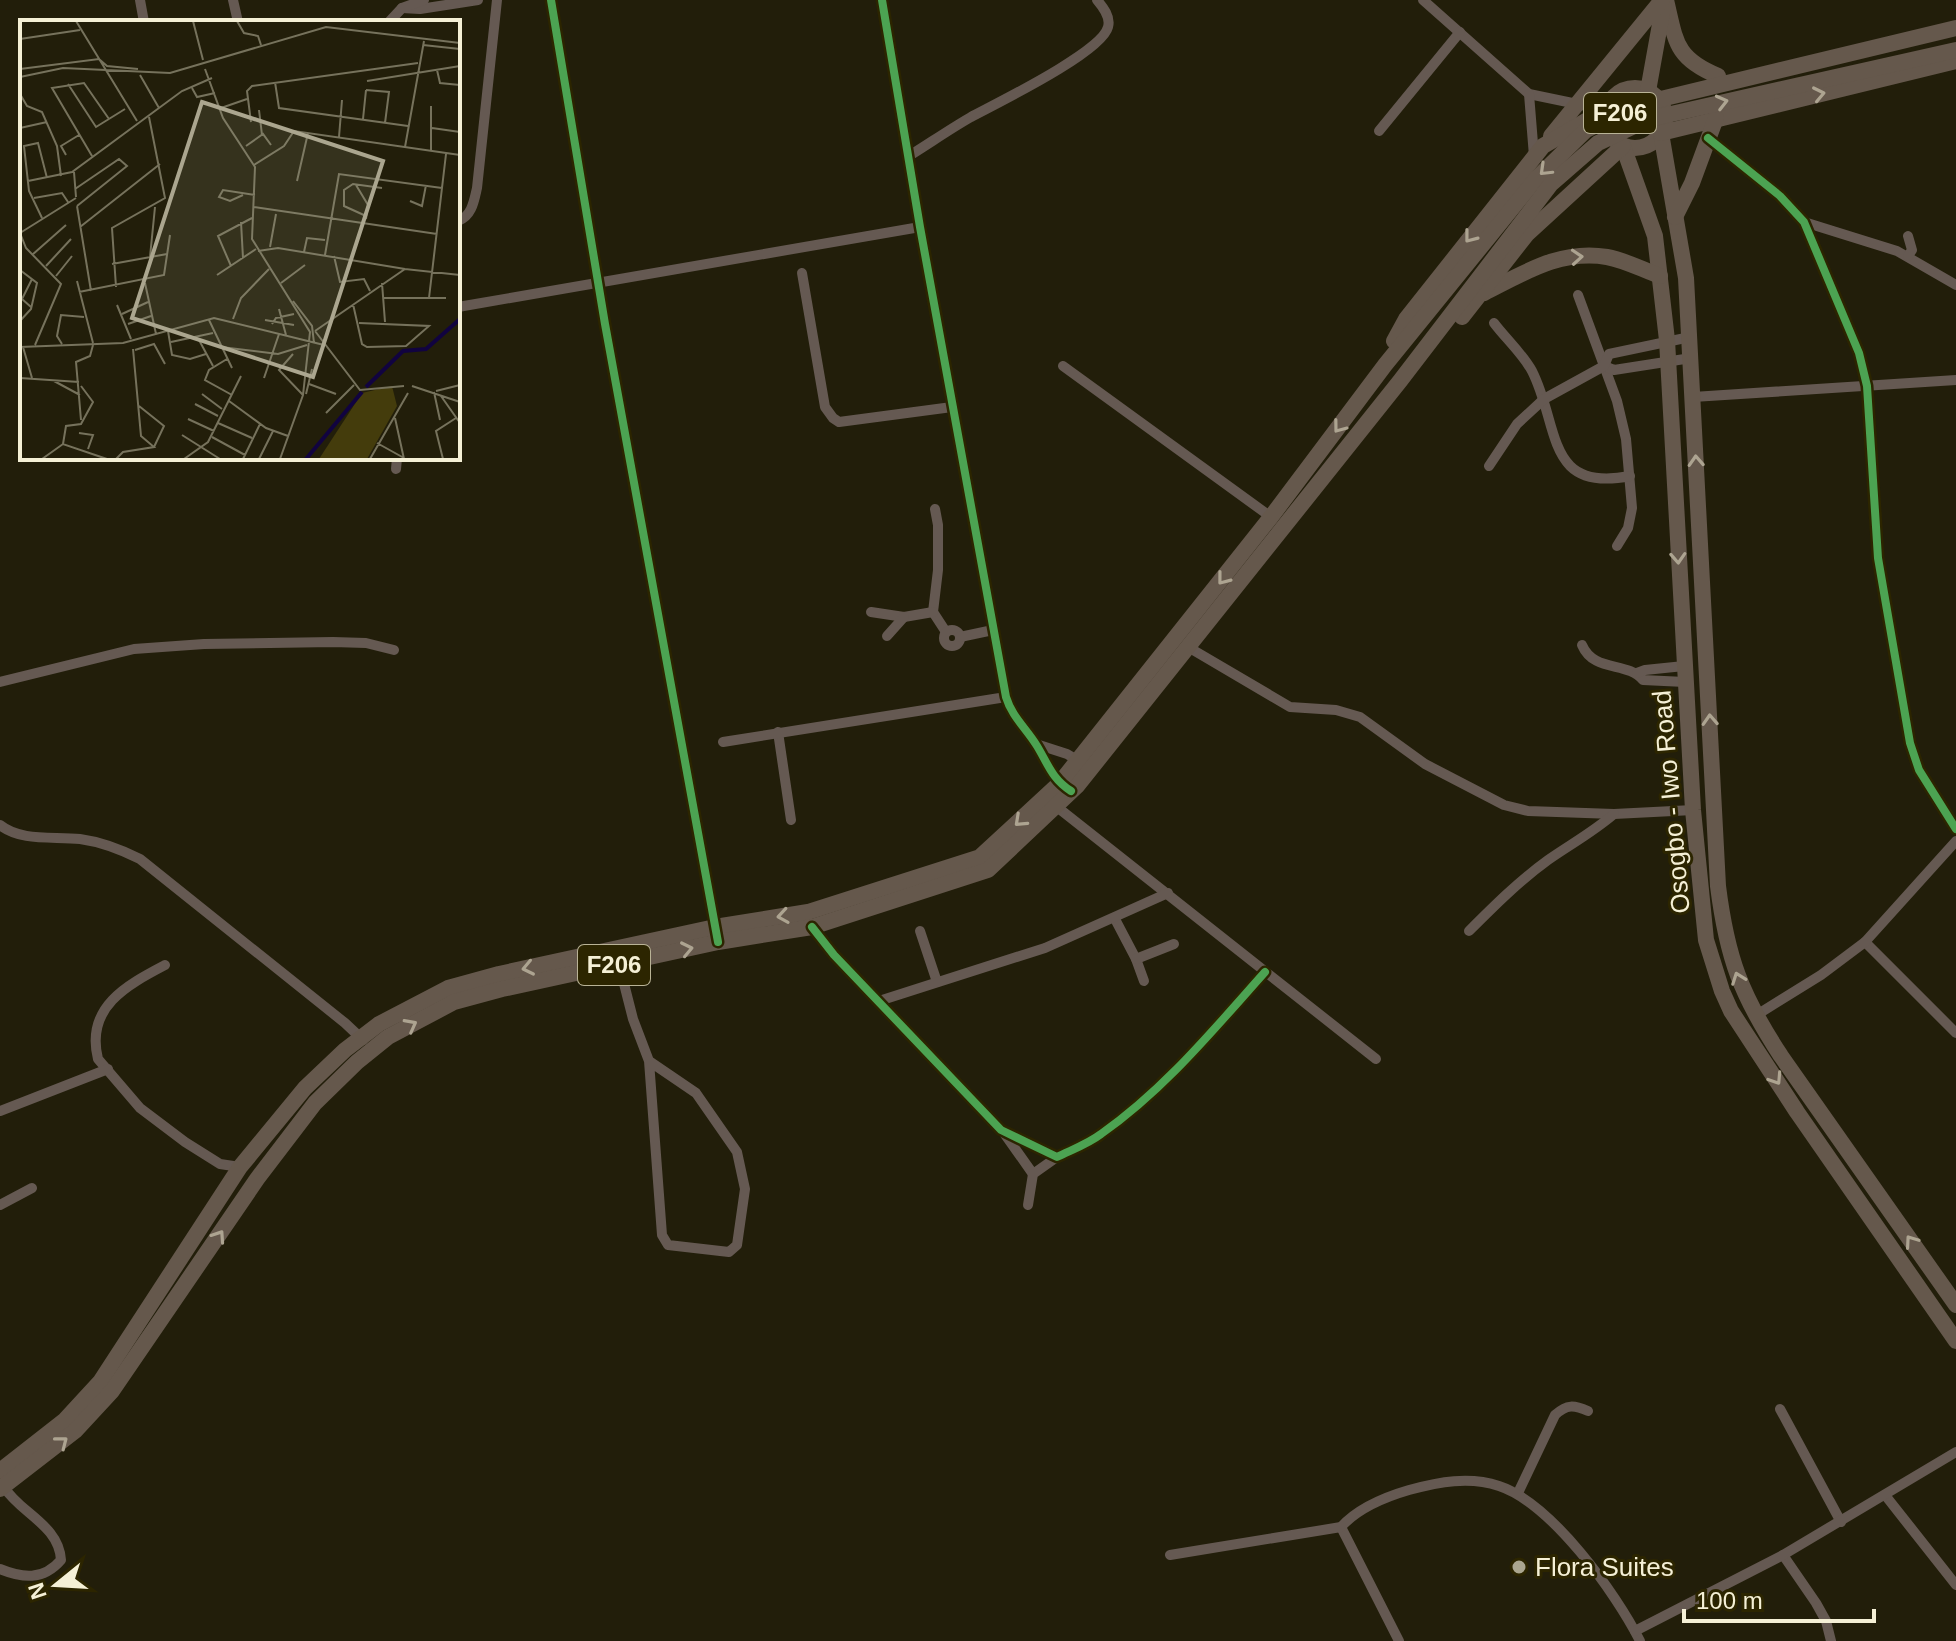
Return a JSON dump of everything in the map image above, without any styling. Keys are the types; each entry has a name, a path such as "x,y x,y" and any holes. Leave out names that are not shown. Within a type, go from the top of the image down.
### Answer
{"main road":[{"path":"1664,0 1684,56 1697,67 1718,76"},
{"path":"1648,91 1664,0"},
{"name":"F206","path":"1538,152 1664,0"},
{"path":"1648,91 1956,19"},
{"name":"F206","path":"1,1482 75,1431 112,1391 257,1179 315,1103 388,1037 454,1002 619,964 808,912 980,857 1065,788 1385,365 1535,180 1586,130 1636,105 1956,28"},
{"name":"F206","path":"1083,765 1188,647 1400,381 1551,184 1598,143 1649,119 1956,50"},
{"path":"1661,133 1956,61"},
{"path":"1385,365 1406,319 1538,152 1606,110 1623,91 1640,89 1658,99 1665,121 1661,133 1645,147 1623,146 1606,127 1606,110 1596,79"},
{"path":"1695,82 1692,108 1709,120"},
{"path":"1675,217 1692,183 1708,138 1709,120"},
{"name":"Osogbo - Iwo Road","path":"1661,133 1686,278 1718,886 1722,920 1736,976 1755,1016 1956,1305"},
{"path":"1400,381 1418,370 1535,226 1623,146"},
{"name":"Osogbo - Iwo Road","path":"1623,146 1655,236 1667,340 1684,674 1706,940 1731,1011 1956,1341"},
{"path":"1479,296 1543,263 1567,256 1610,257 1660,276"},
{"name":"F206","path":"1,1482 100,1382 240,1167 305,1088 360,1037 379,1024 448,988 499,974 716,935 812,927 988,870 1057,807 1065,788"}],"street":[{"path":"140,0 144,20"},
{"path":"233,0 238,20"},
{"path":"391,20 402,8 424,0"},
{"path":"402,8 420,9 478,0"},
{"path":"460,220 472,208 477,188 497,0"},
{"path":"551,0 716,935"},
{"path":"882,0 1006,697 1014,716 1036,744 1050,772 1065,788"},
{"path":"909,156 1099,42 1109,25 1108,16 1097,0"},
{"path":"1423,0 1529,94 1606,110"},
{"path":"1379,131 1460,32"},
{"path":"1529,94 1538,152"},
{"path":"1708,138 1747,167 1804,222 1859,353 1867,386 1878,558 1910,743 1919,770 1956,829"},
{"path":"1804,222 1897,251 1956,285"},
{"path":"460,307 920,227"},
{"path":"1897,251 1908,236 1912,250 1908,256"},
{"path":"802,273 825,407 833,418 839,422 952,407"},
{"path":"1578,295 1617,401 1630,476 1632,508 1628,528 1617,546"},
{"path":"1494,323 1526,361 1544,399 1557,445 1570,468 1588,477 1609,480 1630,476"},
{"path":"1489,466 1517,424 1544,399 1604,366 1609,354 1690,337"},
{"path":"1604,366 1614,370 1691,358"},
{"path":"1063,366 1271,517"},
{"path":"1693,397 1956,380"},
{"path":"935,509 938,570 933,612 946,632 956,631 960,637 993,630"},
{"path":"871,612 904,617 933,612"},
{"path":"887,636 904,617"},
{"path":"0,682 134,649 204,644 333,642 366,643 394,650"},
{"path":"1582,645 1585,653 1601,664 1637,673 1645,670 1684,674"},
{"path":"1188,647 1290,707 1336,710 1360,717 1425,764 1504,805 1528,811 1614,814 1693,810"},
{"path":"1637,673 1643,680 1684,674"},
{"path":"723,742 1006,697"},
{"path":"778,732 791,820"},
{"path":"1036,744 1067,754 1083,765"},
{"path":"1057,807 1376,1059"},
{"path":"1469,931 1502,898 1548,860 1591,833 1614,814"},
{"path":"0,825 18,835 81,839 116,846 140,859 374,1050"},
{"path":"1755,1016 1821,975 1865,942 1956,841"},
{"path":"879,1001 1045,948 1168,893"},
{"path":"1115,919 1144,981"},
{"path":"812,927 1001,1130 1033,1174 1028,1205"},
{"path":"920,931 937,982"},
{"path":"1865,942 1956,1033"},
{"path":"1136,959 1174,944"},
{"path":"619,964 633,1019 649,1061 662,1235 668,1245 729,1252 737,1245 745,1189 737,1152 696,1093 649,1061"},
{"path":"165,965 132,982 110,1000 99,1021 98,1059 140,1108 220,1164 240,1167"},
{"path":"1033,1174 1057,1157 1098,1136 1137,1106 1202,1043 1265,972"},
{"path":"0,1111 108,1069"},
{"path":"1001,1130 1057,1157"},
{"path":"0,1205 32,1188"},
{"path":"1518,1493 1555,1415 1563,1407 1573,1405 1588,1411"},
{"path":"1780,1409 1841,1522"},
{"path":"1170,1555 1341,1527 1350,1517 1395,1494 1455,1480 1478,1481 1518,1493 1574,1545 1607,1586 1638,1636 1841,1522 1956,1452"},
{"path":"0,1569 26,1578 55,1567 61,1560 52,1534 12,1499 1,1482"},
{"path":"1885,1495 1956,1585"},
{"path":"1341,1527 1399,1641"},
{"path":"1783,1555 1826,1621 1831,1641"}],"cycle path":[{"path":"551,0 605,324 718,942"},
{"path":"882,0 1006,697 1051,771 1071,791"},
{"path":"1708,138 1780,196 1804,222 1859,353 1867,386 1878,558 1910,743 1919,770 1956,829"},
{"path":"812,927 834,955 1001,1130 1057,1157 1096,1138 1146,1098 1188,1058 1265,972"}],"place":[{"name":"Flora Suites","path":"1519,1567"}]}
